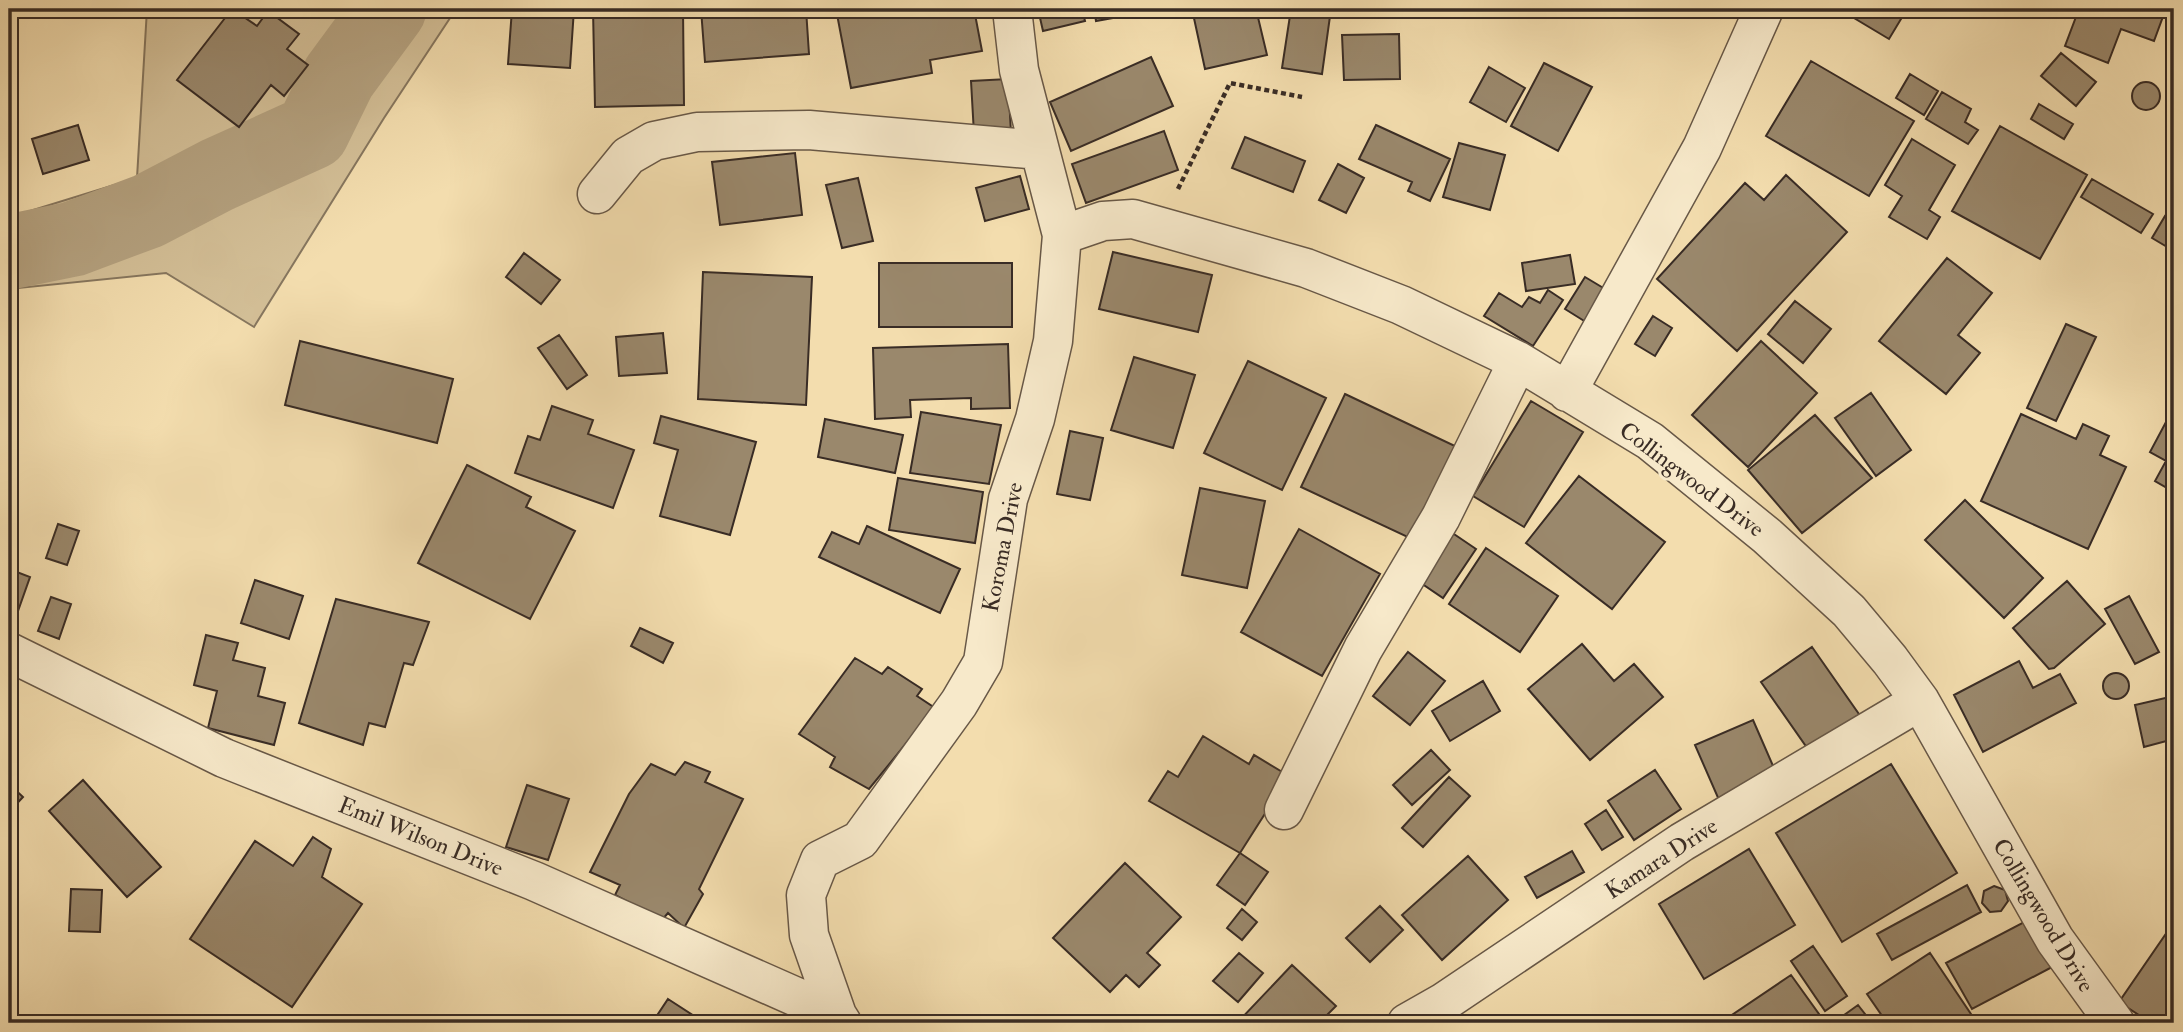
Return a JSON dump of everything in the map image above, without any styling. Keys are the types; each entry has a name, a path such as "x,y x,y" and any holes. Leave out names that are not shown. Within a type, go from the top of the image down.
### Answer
{"street":[{"name":"Koroma Drive","path":"839,1019 808,935 806,895 820,860 860,840 959,703 983,662 1008,499 1035,419 1053,341 1062,235 1019,70 1012,9"},
{"path":"1567,393 1702,148 1764,9"},
{"path":"597,194 628,156 654,141 697,132 810,130 1039,150"},
{"name":"Collingwood Drive","path":"1062,235 1103,221 1133,219 1306,268 1401,306 1518,361 1650,441 1767,536 1849,611 1891,660 1920,701 2055,940 2115,1023"},
{"path":"1284,810 1363,649 1441,517 1518,361"},
{"name":"Emil Wilson Drive","path":"9,652 225,758 534,881 839,1019"},
{"name":"Kamara Drive","path":"1408,1023 1682,842 1920,701"}],"path":[{"path":"1160,226 1230,83 1302,96"}],"shaded area":[{"path":"147,9 456,9 384,118 254,327 166,273 9,289 9,212 17,215 137,178"}],"building":[{"path":"232,9 257,26 268,11 299,34 287,49 308,65 284,96 271,85 239,127 177,80"},
{"path":"512,9 574,9 570,68 508,64"},
{"path":"593,9 683,9 684,105 595,107"},
{"path":"701,9 806,9 809,54 705,62"},
{"path":"836,9 974,9 982,51 930,60 932,73 851,88"},
{"path":"1038,9 1082,9 1085,21 1043,31"},
{"path":"1094,9 1129,9 1130,15 1096,21"},
{"path":"1192,9 1256,9 1267,55 1205,69"},
{"path":"1291,9 1331,9 1322,74 1282,68"},
{"path":"1360,9 1397,9 1361,17"},
{"path":"1839,9 1907,9 1889,39"},
{"path":"2079,9 2165,11 2154,41 2121,29 2108,63 2065,46"},
{"path":"1399,34 1400,79 1344,80 1342,35"},
{"path":"2061,53 2096,82 2076,106 2041,76"},
{"path":"1151,57 1173,106 1071,151 1050,102"},
{"path":"1811,61 1914,121 1869,196 1766,136"},
{"path":"1544,63 1592,87 1558,151 1511,126"},
{"path":"1489,67 1525,88 1506,122 1470,102"},
{"path":"1910,74 1938,91 1924,115 1896,98"},
{"path":"1008,79 1011,133 974,134 971,81"},
{"path":"2146,82 2156,86 2160,96 2156,106 2146,110 2136,106 2132,96 2136,86"},
{"path":"1942,92 1971,109 1965,122 1978,130 1968,144 1926,119"},
{"path":"2039,104 2073,124 2064,139 2031,119"},
{"path":"78,125 89,160 43,174 32,139"},
{"path":"1376,125 1450,159 1430,201 1408,191 1412,182 1359,159"},
{"path":"2000,126 2087,175 2040,259 1952,211"},
{"path":"1164,131 1178,170 1086,203 1072,164"},
{"path":"1245,137 1305,161 1293,192 1232,168"},
{"path":"1912,139 1955,165 1929,210 1940,217 1927,239 1889,217 1902,196 1885,185"},
{"path":"1459,143 1505,155 1490,210 1443,197"},
{"path":"795,153 802,215 720,225 712,162"},
{"path":"1338,164 1364,178 1346,213 1319,200"},
{"path":"1786,175 1847,232 1737,351 1657,279 1745,183 1764,200"},
{"path":"1020,176 1029,209 985,221 976,188"},
{"path":"858,178 873,241 842,248 826,185"},
{"path":"2092,179 2153,214 2141,233 2081,197"},
{"path":"2165,216 2174,222 2174,251 2152,238"},
{"path":"1113,252 1212,275 1198,332 1099,309"},
{"path":"524,253 560,280 541,304 506,277"},
{"path":"1570,255 1575,284 1526,291 1522,263"},
{"path":"1947,258 1992,293 1958,335 1980,353 1946,394 1879,341"},
{"path":"879,263 1012,263 1012,327 879,327"},
{"path":"703,272 812,277 806,405 698,399"},
{"path":"1585,277 1610,292 1589,324 1565,309"},
{"path":"1548,290 1563,300 1533,346 1484,316 1499,293 1522,307 1529,297 1540,303"},
{"path":"1795,301 1831,329 1803,363 1768,334"},
{"path":"1653,316 1672,328 1655,356 1635,344"},
{"path":"2066,324 2096,337 2056,421 2027,408"},
{"path":"663,333 667,373 619,376 616,337"},
{"path":"559,335 587,375 567,389 538,348"},
{"path":"300,341 453,379 437,443 285,405"},
{"path":"1761,341 1817,393 1748,467 1692,415"},
{"path":"1008,344 1010,408 971,409 971,398 910,400 911,417 875,419 873,348"},
{"path":"1134,357 1195,375 1173,448 1111,430"},
{"path":"1248,361 1326,398 1282,490 1204,453"},
{"path":"1871,393 1911,450 1876,476 1835,418"},
{"path":"1345,394 1457,447 1414,540 1301,487"},
{"path":"1531,401 1583,432 1524,527 1473,496"},
{"path":"552,406 593,420 588,434 634,450 613,508 515,473 528,436 540,440"},
{"path":"2174,407 2174,492 2155,481 2166,461 2150,452"},
{"path":"921,412 1001,425 989,484 910,473"},
{"path":"2021,414 2076,439 2083,424 2109,436 2100,455 2126,467 2088,549 1981,501"},
{"path":"1815,415 1872,478 1802,533 1748,470"},
{"path":"661,416 756,442 730,535 660,516 678,450 654,443"},
{"path":"825,419 903,435 895,473 818,457"},
{"path":"1070,431 1103,438 1090,500 1057,494"},
{"path":"467,465 531,497 526,507 575,531 530,619 418,563"},
{"path":"1579,476 1665,542 1612,609 1526,543"},
{"path":"898,478 983,492 975,543 889,530"},
{"path":"1200,488 1265,501 1247,588 1182,575"},
{"path":"1965,500 2043,578 2004,618 1925,540"},
{"path":"58,524 79,531 67,565 46,558"},
{"path":"867,526 960,569 940,613 819,557 832,532 859,544"},
{"path":"1299,529 1380,574 1322,676 1241,632"},
{"path":"1448,530 1476,549 1443,598 1415,579"},
{"path":"1486,548 1558,596 1520,652 1449,604"},
{"path":"9,569 30,577 18,611 9,608"},
{"path":"255,580 303,596 289,639 241,623"},
{"path":"2067,581 2105,624 2054,668 2049,669 2013,628"},
{"path":"2129,596 2159,652 2135,664 2105,609"},
{"path":"51,597 71,604 59,639 38,631"},
{"path":"336,599 429,622 413,665 404,663 385,727 369,723 363,745 299,723"},
{"path":"640,628 673,643 663,663 631,646"},
{"path":"206,635 238,643 233,660 265,668 258,696 285,703 274,745 208,728 217,691 194,685"},
{"path":"1582,644 1614,681 1634,664 1663,697 1590,760 1528,689"},
{"path":"1812,647 1861,717 1810,752 1761,682"},
{"path":"1408,652 1445,681 1410,725 1373,696"},
{"path":"855,658 882,674 888,667 922,689 917,696 935,708 869,789 830,767 835,757 799,734"},
{"path":"2019,661 2033,688 2060,674 2076,703 1983,752 1954,695"},
{"path":"2116,673 2125,677 2129,686 2125,695 2116,699 2107,695 2103,686 2107,677"},
{"path":"1483,681 1500,711 1450,741 1432,711"},
{"path":"2174,696 2174,739 2144,747 2135,705"},
{"path":"1753,720 1777,775 1719,800 1695,745"},
{"path":"1203,736 1249,764 1254,755 1289,776 1240,853 1149,801 1168,771 1178,777"},
{"path":"1431,750 1450,770 1412,805 1393,785"},
{"path":"685,762 710,772 705,782 743,799 699,889 703,894 684,928 668,913 662,920 615,895 620,885 590,872 629,794 651,764 675,775"},
{"path":"1891,764 1957,873 1842,942 1776,833"},
{"path":"1655,770 1681,809 1634,840 1608,801"},
{"path":"1449,777 1470,796 1423,847 1402,828"},
{"path":"83,780 161,867 127,897 49,811"},
{"path":"9,784 23,797 9,812"},
{"path":"527,785 569,799 548,860 506,847"},
{"path":"1606,810 1623,837 1602,850 1585,824"},
{"path":"313,837 331,849 322,877 362,904 292,1007 190,939 255,841 293,866"},
{"path":"1749,849 1795,925 1704,979 1659,904"},
{"path":"1572,851 1584,872 1537,898 1525,877"},
{"path":"1240,853 1268,872 1245,905 1217,885"},
{"path":"1468,856 1508,900 1442,960 1402,915"},
{"path":"1125,863 1181,917 1147,953 1160,965 1139,987 1126,975 1110,992 1053,938"},
{"path":"1967,885 1981,912 1892,960 1877,934"},
{"path":"1994,886 2005,890 2008,901 2001,911 1990,912 1982,903 1984,891"},
{"path":"71,889 102,890 100,932 69,931"},
{"path":"1380,906 1403,930 1370,962 1346,938"},
{"path":"1242,909 1257,922 1242,940 1227,928"},
{"path":"2028,920 2054,966 1972,1009 1946,963"},
{"path":"2174,922 2174,1023 2151,1023 2119,1002"},
{"path":"1813,946 1847,996 1825,1011 1791,961"},
{"path":"1239,953 1263,973 1238,1002 1213,981"},
{"path":"1930,953 1977,1023 1887,1023 1867,994"},
{"path":"1292,965 1336,1006 1319,1023 1237,1023"},
{"path":"1791,975 1824,1021 1720,1023"},
{"path":"668,999 705,1023 652,1023"},
{"path":"1858,1005 1872,1023 1833,1023"}],"waterway":[{"path":"9,252 73,239 148,211 217,175 312,132 339,77 389,9"}]}
